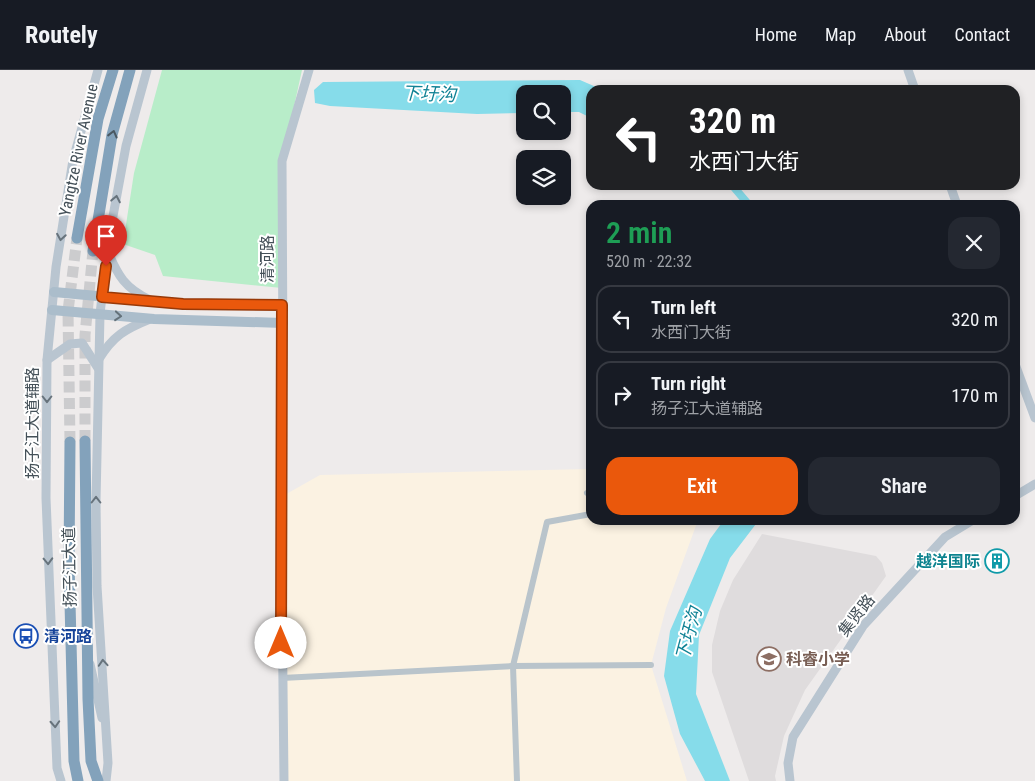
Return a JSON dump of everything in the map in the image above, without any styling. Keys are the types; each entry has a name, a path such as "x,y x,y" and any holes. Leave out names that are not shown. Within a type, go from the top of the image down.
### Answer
{"highway":[{"name":"Yangtze River Avenue","path":"77,238 98,119 111,70"},
{"name":"Yangtze River Avenue","path":"93,251 112,135 130,70"},
{"name":"扬子江大道","path":"70,442 69,563 74,761 78,781"},
{"name":"扬子江大道","path":"85,442 91,761 98,781"}],"main road":[{"name":"扬子江大道辅路","path":"61,781 57,768 46,498 47,360 54,292 73,160 98,70"},
{"path":"126,86 134,70"},
{"path":"106,781 108,763 97,586 100,314 107,251 126,146 147,70"},
{"name":"清河路","path":"284,781 282,678 282,161 310,70"},
{"path":"908,70 913,85"},
{"path":"107,251 116,273 132,292 152,301"},
{"path":"54,292 183,304 282,305"},
{"path":"52,310 150,319 283,323"},
{"path":"98,364 107,346 124,329 150,319"},
{"path":"47,360 70,344 82,343 98,364"},
{"path":"1020,378 1035,418"},
{"path":"1020,493 1035,484"},
{"name":"集贤路","path":"790,781 788,764 793,738 863,626 945,536 964,525"},
{"path":"88,655 106,732"}],"street":[{"path":"517,781 513,666 547,522 586,515"},
{"path":"282,678 513,666 651,665"}],"shaded area":[{"path":"586,469 586,525 696,525 666,608 651,665 687,781 285,781 281,497 320,475"},
{"name":"科睿小学","path":"762,534 876,556 882,563 886,576 805,690 784,736 775,776 776,781 749,781 712,672 712,645 720,611 733,580"}],"green space":[{"path":"162,70 302,70 282,161 282,288 163,276 155,255 123,244 134,173"}],"water":[{"path":"580,80 592,85 586,85 586,116 579,112 571,112 571,85 516,85 516,113 477,114 330,106 315,103 314,90 323,82"},
{"path":"720,525 755,525 730,558 699,635 696,694 730,781 705,781 680,734 664,676 670,631 710,539"}],"waterway":[{"name":"下圩沟","path":"736,190 745,200"}],"tunnel":[{"path":"70,442 68,311 77,238"},
{"path":"85,441 85,335 93,251"}],"place":[{"name":"越洋国际","path":"997,561"},
{"name":"清河路","path":"26,636"},
{"name":"科睿小学","path":"769,659"}],"route":[{"path":"106,266 102,297 183,304 282,305 281,643"}]}
